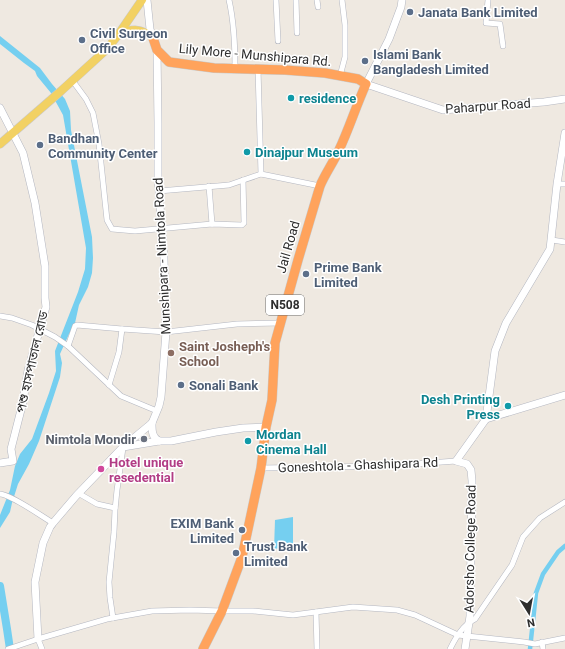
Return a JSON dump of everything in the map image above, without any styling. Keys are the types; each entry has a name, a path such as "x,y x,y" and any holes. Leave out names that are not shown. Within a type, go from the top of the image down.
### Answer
{"highway":[{"path":"153,38 157,50"},
{"name":"Lily More - Munshipara Rd.","path":"157,50 169,62 214,68 325,72 358,79 366,84"},
{"name":"Jail Road","path":"266,427 272,400 275,343 280,323 320,186 338,151 366,84"},
{"name":"N508","path":"203,649 222,611 242,558 261,468 266,427"}],"main road":[{"path":"0,144 107,49 142,0"},
{"path":"118,35 129,30 137,30 147,33 153,38"}],"street":[{"path":"147,0 150,29 153,38"},
{"path":"229,0 235,68"},
{"path":"276,0 278,41"},
{"path":"296,0 297,33"},
{"path":"317,0 318,7"},
{"path":"340,76 345,56 342,0"},
{"path":"366,84 389,39 401,7 402,0"},
{"path":"488,0 486,23 500,24 503,46"},
{"name":"Munshipara - Nimtola Road","path":"152,424 159,406 162,387 166,332 164,259 158,178 157,50"},
{"path":"258,69 261,174"},
{"path":"72,80 86,99 93,113 99,144 107,220 112,229 135,232 212,224 242,225 243,180"},
{"name":"Paharpur Road","path":"366,84 443,110 537,103 565,99"},
{"name":"পশু হাসপাতাল রোড","path":"0,108 22,153 35,203 45,266 46,307 28,370 23,402 11,449 14,461 0,463"},
{"path":"456,461 486,419 495,351 506,323 549,251 552,240 557,184 565,133"},
{"path":"159,191 229,185 261,174 320,186"},
{"path":"557,184 565,184"},
{"path":"209,186 212,224"},
{"path":"552,240 565,242"},
{"path":"0,316 12,318 55,337 67,345 121,396 157,411"},
{"path":"67,345 75,326 77,325 166,332 237,324 280,323"},
{"path":"109,384 119,352 122,329"},
{"path":"486,419 565,395"},
{"path":"152,424 153,436 159,442"},
{"path":"42,649 38,639 35,582 43,543 50,527 78,493 123,447 152,424"},
{"path":"123,447 171,441 242,428 266,427"},
{"path":"113,618 109,582 115,508 123,447"},
{"name":"Goneshtola - Ghashipara Rd","path":"261,468 387,466 456,461"},
{"name":"Adorsho College Road","path":"456,461 467,464 471,470 472,481 470,616 468,622"},
{"path":"78,493 97,504 115,508"},
{"path":"2,494 16,500 53,523"},
{"path":"450,649 468,622 475,619 512,565 523,537 540,518 565,502"},
{"path":"8,649 113,618 152,611 190,610 254,611 293,615 353,607 397,610 415,615 458,635 524,642 534,647 542,642 565,638"},
{"path":"316,612 317,649"},
{"path":"465,649 468,622"},
{"path":"542,642 543,649"}],"water":[{"path":"0,36 40,68 65,99 70,111 71,130 92,237 93,258 92,273 88,287 79,305 75,323 60,354 62,363 60,377 39,441 18,484 10,512 0,528 0,515 10,490 15,466 20,454 32,439 56,371 55,351 78,292 85,269 86,248 63,115 51,93 37,76 35,71 0,44"},
{"path":"293,517 293,546 274,549 275,520"}],"waterway":[{"path":"530,649 536,593 543,574 558,552 565,546"},
{"path":"0,586 10,649"}],"place":[{"name":"Janata Bank Limited","path":"410,12"},
{"name":"Civil Surgeon Office","path":"82,40"},
{"name":"Islami Bank Bangladesh Limited","path":"365,61"},
{"name":"residence","path":"291,98"},
{"name":"Bandhan Community Center","path":"40,145"},
{"name":"Dinajpur Museum","path":"247,152"},
{"name":"Prime Bank Limited","path":"306,274"},
{"name":"Saint Josheph's School","path":"171,353"},
{"name":"Sonali Bank","path":"181,385"},
{"name":"Desh Printing Press","path":"508,406"},
{"name":"Nimtola Mondir","path":"144,439"},
{"name":"Mordan Cinema Hall","path":"248,441"},
{"name":"Hotel unique resedential","path":"101,469"},
{"name":"EXIM Bank Limited","path":"242,530"},
{"name":"Trust Bank Limited","path":"236,553"}]}
